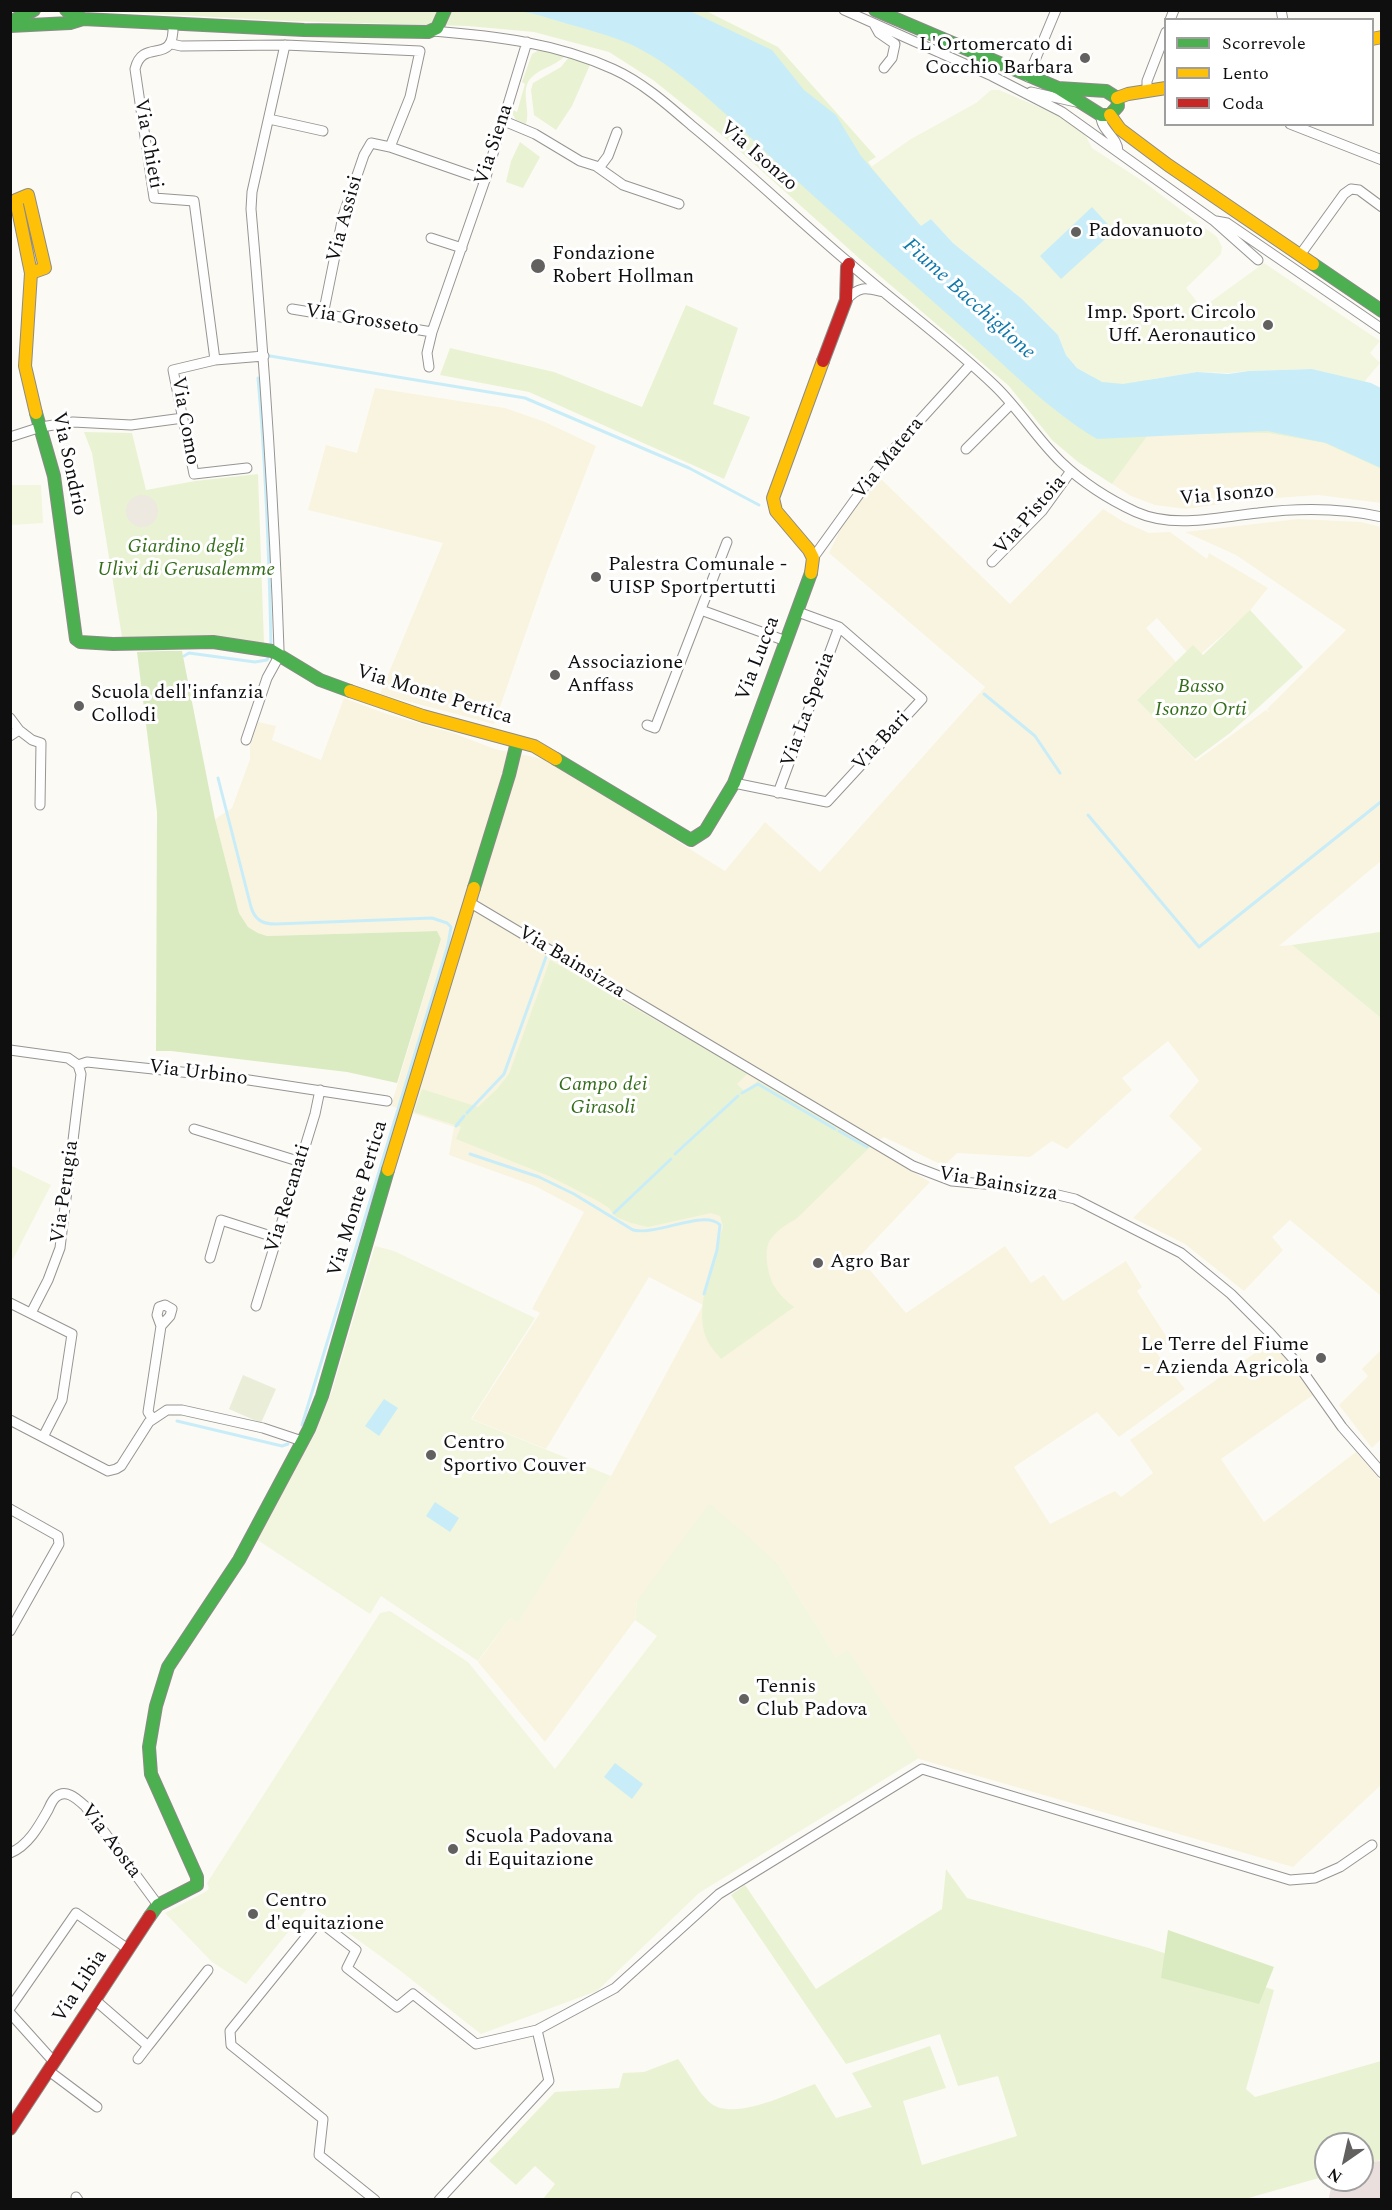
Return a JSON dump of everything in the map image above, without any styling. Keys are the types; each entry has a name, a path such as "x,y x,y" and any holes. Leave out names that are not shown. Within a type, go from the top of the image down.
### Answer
{"street":[{"path":"10,24 34,10"},
{"path":"66,10 83,19"},
{"path":"844,10 1017,88 1062,112 1213,220 1258,260"},
{"path":"875,10 903,17 1029,77 1058,88 1102,113 1168,165 1382,311"},
{"path":"1029,77 1056,10"},
{"name":"Via Isonzo","path":"10,24 48,24 83,19 304,30 439,22 569,52 590,59 617,71 644,88 706,137 849,264 970,364 1011,404 1071,471 1125,506 1162,520 1199,520 1286,510 1329,510 1382,517"},
{"path":"173,24 172,44 181,46 285,45 420,51 410,97 390,147 484,180"},
{"path":"874,24 879,33 895,44 892,58 884,68"},
{"path":"1147,91 1147,81 1164,37"},
{"name":"Via Siena","path":"429,367 427,353 432,332 504,121 527,42"},
{"name":"Via Chieti","path":"172,44 168,48 142,54 137,60 135,69 154,198 194,201 215,360"},
{"path":"246,740 267,678 279,654 277,556 264,356 251,209 252,192 285,45"},
{"path":"1017,88 1084,103"},
{"path":"1058,88 1109,92 1117,98 1118,106 1102,113"},
{"path":"1117,98 1122,95 1164,88"},
{"path":"1100,92 1094,98 1102,113 1101,122 1118,145 1118,151"},
{"path":"269,119 323,131"},
{"path":"504,121 526,129 580,161 599,168 623,185 679,204"},
{"path":"1295,126 1382,160"},
{"path":"599,168 608,156 617,132"},
{"name":"Via Assisi","path":"323,315 343,216 364,155 371,143 390,147"},
{"path":"1300,255 1344,194 1351,189 1359,190 1382,207"},
{"name":"Via Sondrio","path":"31,273 45,268 28,195 16,200 31,273 25,366 54,476 76,639 80,642 112,645 213,642 279,654"},
{"path":"1213,220 1227,223 1382,329"},
{"path":"431,238 462,248"},
{"path":"813,558 809,550 776,511 772,498 846,300 848,281 846,267 849,264"},
{"path":"846,300 854,291 862,289 886,293"},
{"name":"Via Grosseto","path":"292,309 432,332"},
{"name":"Via Como","path":"247,468 194,474 173,370 215,360 264,356"},
{"name":"Via Matera","path":"813,558 883,461 970,364"},
{"path":"966,449 1011,404"},
{"path":"10,437 41,427 73,422 131,425 183,418"},
{"name":"Via Pistoia","path":"992,562 1042,511 1071,471"},
{"path":"647,725 655,728 727,542"},
{"name":"Via Lucca","path":"517,742 534,746 691,840 705,831 734,783 811,575 813,558"},
{"path":"701,610 786,641"},
{"name":"Via Bari","path":"734,783 827,802 922,699 839,627 798,612"},
{"name":"Via La Spezia","path":"778,793 839,627"},
{"name":"Via Monte Pertica","path":"197,1883 197,1877 151,1774 147,1757 158,1696 168,1667 239,1560 302,1442 322,1396 517,742 423,716 320,680 279,654"},
{"path":"10,718 19,730 32,740 41,742 40,806"},
{"path":"10,736 19,730"},
{"name":"Via Bainsizza","path":"469,902 913,1166 952,1181 1029,1188 1075,1199 1181,1253 1231,1294 1270,1333 1296,1362 1342,1427 1382,1473"},
{"name":"Via Urbino","path":"10,1050 68,1058 78,1065 87,1062 169,1070 387,1101"},
{"name":"Via Perugia","path":"32,1313 60,1248 81,1074 78,1065"},
{"name":"Via Recanati","path":"256,1306 301,1162 320,1090"},
{"path":"194,1129 301,1162"},
{"path":"209,1217 277,1238"},
{"path":"210,1258 220,1220"},
{"path":"10,1302 72,1334 62,1400 43,1437"},
{"path":"152,1418 148,1412 161,1326"},
{"path":"10,1420 108,1471 121,1466 152,1418 167,1410 182,1410 263,1428 302,1442"},
{"path":"10,1509 58,1536 59,1544 10,1631"},
{"path":"375,2199 319,2155 323,2119 231,2044 230,2031 320,1922 356,1950 347,1968 397,2007 412,1994 476,2044 537,2030 615,1988 718,1894 922,1769 1290,1880 1315,1878 1340,1867 1372,1845"},
{"name":"Via Aosta","path":"10,1853 24,1844 33,1834 56,1797 69,1794 85,1806 158,1905"},
{"name":"Via Libia","path":"10,2129 158,1905 197,1883"},
{"path":"10,2008 76,1913 128,1949"},
{"path":"138,2059 208,1970"},
{"path":"95,2000 148,2046"},
{"path":"10,2013 52,2067 97,2108"},
{"path":"10,2031 17,2023"},
{"path":"439,2199 549,2080 537,2030"}],"green space":[{"path":"102,11 706,11 778,47 876,157 868,162 920,226 1083,376 1381,393 1381,469 1324,443 1267,433 1148,435 1112,484 1078,462 1052,440 1009,386 860,259 723,136 653,80 609,52 534,32 468,26 288,21"},
{"path":"539,50 565,56 536,74 528,82 526,124 516,120 512,113 513,110 517,112 525,84 522,82 532,54"},
{"path":"569,57 590,65 572,106 556,130 534,115 531,90 533,83 561,67"},
{"name":"Padovanuoto","path":"991,90 999,90 1046,110 1082,129 1092,148 1144,182 1217,237 1222,247 1221,254 1186,288 1202,308 1264,263 1380,341 1370,353 1380,363 1364,382 1312,369 1229,373 1197,372 1123,384 1102,382 1077,368 1066,355 1058,335 1022,299 953,243 931,219 921,227 871,167 911,139 976,103"},
{"path":"520,142 540,157 523,188 506,182 511,161"},
{"path":"686,305 738,328 713,404 750,417 724,479 529,392 440,375 450,348 554,372 642,407"},
{"path":"375,388 505,408 545,422 596,446 547,572 494,724 380,694 443,543 308,510 326,445 357,453"},
{"name":"Giardino degli Ulivi di Gerusalemme","path":"84,432 132,433 146,490 195,481 258,474 264,644 193,636 122,637 92,453"},
{"path":"1267,433 1324,443 1381,469 1381,503 1318,495 1249,500 1186,509 1155,505 1131,496 1112,484 1148,435"},
{"path":"881,479 1010,604 1103,509 1124,522 1149,533 1170,532 1207,559 1209,553 1268,588 1248,613 1194,660 1157,618 1146,628 1176,662 1137,700 1196,761 1266,710 1270,713 1267,709 1346,630 1236,555 1185,532 1298,519 1361,522 1381,527 1381,861 1279,946 1292,945 1381,1018 1381,1296 1290,1220 1272,1237 1283,1250 1244,1291 1185,1244 1133,1218 1202,1149 1169,1116 1199,1081 1168,1041 1122,1078 1132,1090 1067,1149 1052,1141 1030,1157 957,1153 944,1166 884,1137 871,1146 930,1182 859,1257 906,1313 1005,1246 1031,1283 1044,1275 1063,1301 1126,1261 1142,1287 1137,1291 1170,1342 1156,1352 1185,1389 1119,1437 1097,1412 1014,1467 1050,1524 1115,1491 1121,1497 1153,1473 1130,1440 1272,1341 1313,1395 1221,1459 1264,1522 1356,1452 1381,1481 1381,1785 1293,1867 919,1759 848,1651 836,1657 780,1567 637,1601 635,1620 545,1742 478,1662 510,1618 518,1621 611,1476 703,1305 649,1277 546,1449 472,1419 540,1313 532,1309 584,1212 535,1186 449,1155 454,1127 391,1106 441,939 437,931 267,936 248,927 239,913 215,819 232,808 250,759 250,746 258,722 276,726 272,740 321,760 344,698 495,749 548,760 725,871 765,822 820,872 985,687 829,553 848,513"},
{"path":"11,485 41,485 43,523 11,525"},
{"name":"Basso Isonzo Orti","path":"1250,610 1303,667 1230,733 1195,759 1137,700 1193,645 1203,655"},
{"path":"182,651 215,819 239,913 248,927 267,936 437,931 441,939 397,1083 347,1072 156,1051 157,812 137,652"},
{"path":"1380,932 1381,1018 1292,945"},
{"name":"Campo dei Girasoli","path":"550,960 748,1073 737,1084 744,1091 758,1081 871,1146 796,1219 779,1230 770,1240 767,1250 768,1270 774,1286 794,1307 721,1359 707,1340 702,1312 707,1283 723,1226 720,1216 711,1213 648,1227 631,1223 616,1217 609,1208 598,1201 549,1176 456,1139 461,1127 414,1112 422,1089 478,1107 497,1089 509,1074"},
{"path":"10,1165 51,1185 13,1259 10,1257"},
{"name":"Centro Sportivo Couver","path":"375,1246 394,1251 535,1318 471,1419 611,1476 518,1622 510,1618 478,1661 381,1596 370,1614 253,1537 315,1434 332,1391"},
{"path":"1381,1350 1381,1439 1372,1448 1339,1405 1368,1376 1362,1369"},
{"path":"243,1375 276,1389 261,1423 229,1409"},
{"name":"Scuola Padovana di Equitazione","path":"709,1504 749,1537 780,1567 836,1657 848,1650 919,1758 699,1893 597,1991 481,2034 398,1969 310,1905 246,1984 212,1962 165,1913 207,1891 209,1888 207,1883 380,1613 390,1611 468,1662 555,1769 657,1636 635,1620 637,1601"},
{"path":"946,1869 967,1898 1149,1948 1274,1990 1246,2089 1255,2097 1381,2061 1381,2160 1374,2162 1374,2132 1314,2132 1314,2179 1245,2199 543,2199 555,2184 535,2166 516,2185 489,2161 555,2092 619,2088 623,2073 644,2072 678,2059 708,2101 718,2107 731,2109 760,2105 815,2084 836,2118 872,2107 852,2073 930,2046 946,2088 903,2101 922,2165 1017,2136 998,2076 958,2086 940,2034 846,2064 731,1895 745,1885 816,1989 942,1909"},
{"path":"1168,1930 1274,1967 1259,2004 1161,1978"}],"shaded area":[{"path":"142,495 153,500 158,511 153,522 142,527 131,522 126,511 131,500"}],"water":[{"name":"Fiume Bacchiglione","path":"515,11 690,11 772,50 804,90 836,115 861,156 921,226 931,219 953,243 1022,299 1058,335 1066,355 1077,368 1102,382 1123,384 1197,372 1228,374 1312,369 1371,383 1381,388 1381,468 1326,443 1267,431 1097,439 1061,415 1028,387 809,192 713,103 673,70 653,56 617,39 542,16"},
{"path":"1092,207 1114,231 1061,279 1040,256"},
{"path":"384,1399 398,1408 379,1436 365,1426"},
{"path":"435,1502 459,1518 450,1532 426,1516"},
{"path":"615,1763 643,1784 632,1799 604,1777"}],"waterway":[{"path":"270,356 525,398 689,468 759,505"},
{"path":"258,378 267,510 271,643"},
{"path":"184,656 189,653 255,662 268,658"},
{"path":"984,694 1035,736 1060,773"},
{"path":"218,778 251,907 260,920 276,924 432,918 447,923 451,927 448,945 302,1425"},
{"path":"1088,815 1199,947 1382,801"},
{"path":"467,1113 504,1074 546,957"},
{"path":"742,1093 758,1084 835,1129"},
{"path":"675,1154 738,1096"},
{"path":"456,1126 464,1116"},
{"path":"839,1131 867,1147"},
{"path":"470,1154 539,1177 574,1194 633,1230 654,1230 703,1220 713,1221 720,1225 717,1250 704,1294"},
{"path":"614,1213 671,1159"},
{"path":"177,1421 282,1446 288,1444"}],"runway":[{"path":"1362,2200 1382,2194"}],"traffic: fast":[{"path":"10,22 34,10"},
{"path":"66,10 83,19"},
{"path":"10,26 70,23 83,19 304,30 428,32 437,28 445,10"},
{"path":"875,10 1058,88 1101,115 1110,115 1118,106 1117,98 1106,91 1058,88"},
{"path":"1313,264 1382,311"},
{"path":"36,413 54,476 76,639 80,642 113,644 213,642 272,651 320,680 350,691"},
{"path":"556,759 691,840 705,831 734,783 811,573"},
{"path":"474,888 517,742"},
{"path":"150,1916 158,1905 197,1885 197,1877 151,1774 149,1747 156,1706 168,1667 239,1560 309,1429 322,1396 388,1170"}],"traffic: slow":[{"path":"1374,39 1382,37"},
{"path":"1117,98 1164,88"},
{"path":"1110,115 1120,129 1168,165 1313,264"},
{"path":"31,273 45,268 28,195 16,200 31,273 25,366 36,413"},
{"path":"811,573 813,558 809,550 776,511 773,498 823,361"},
{"path":"350,691 423,716 534,746 556,759"},
{"path":"388,1170 474,888"}],"traffic: jam":[{"path":"823,361 846,300 849,264"},
{"path":"10,2129 150,1916"}],"place":[{"name":"L'Ortomercato di Cocchio Barbara","path":"1085,58"},
{"name":"Padovanuoto","path":"1076,232"},
{"name":"Fondazione Robert Hollman","path":"538,266"},
{"name":"Imp. Sport. Circolo Uff. Aeronautico","path":"1268,325"},
{"name":"Palestra Comunale - UISP Sportpertutti","path":"596,577"},
{"name":"Associazione Anffass","path":"555,675"},
{"name":"Scuola dell'infanzia Collodi","path":"79,706"},
{"name":"Agro Bar","path":"818,1263"},
{"name":"Le Terre del Fiume - Azienda Agricola","path":"1321,1358"},
{"name":"Centro Sportivo Couver","path":"431,1455"},
{"name":"Tennis Club Padova","path":"744,1699"},
{"name":"Scuola Padovana di Equitazione","path":"453,1849"},
{"name":"Centro d'equitazione","path":"253,1914"}]}
